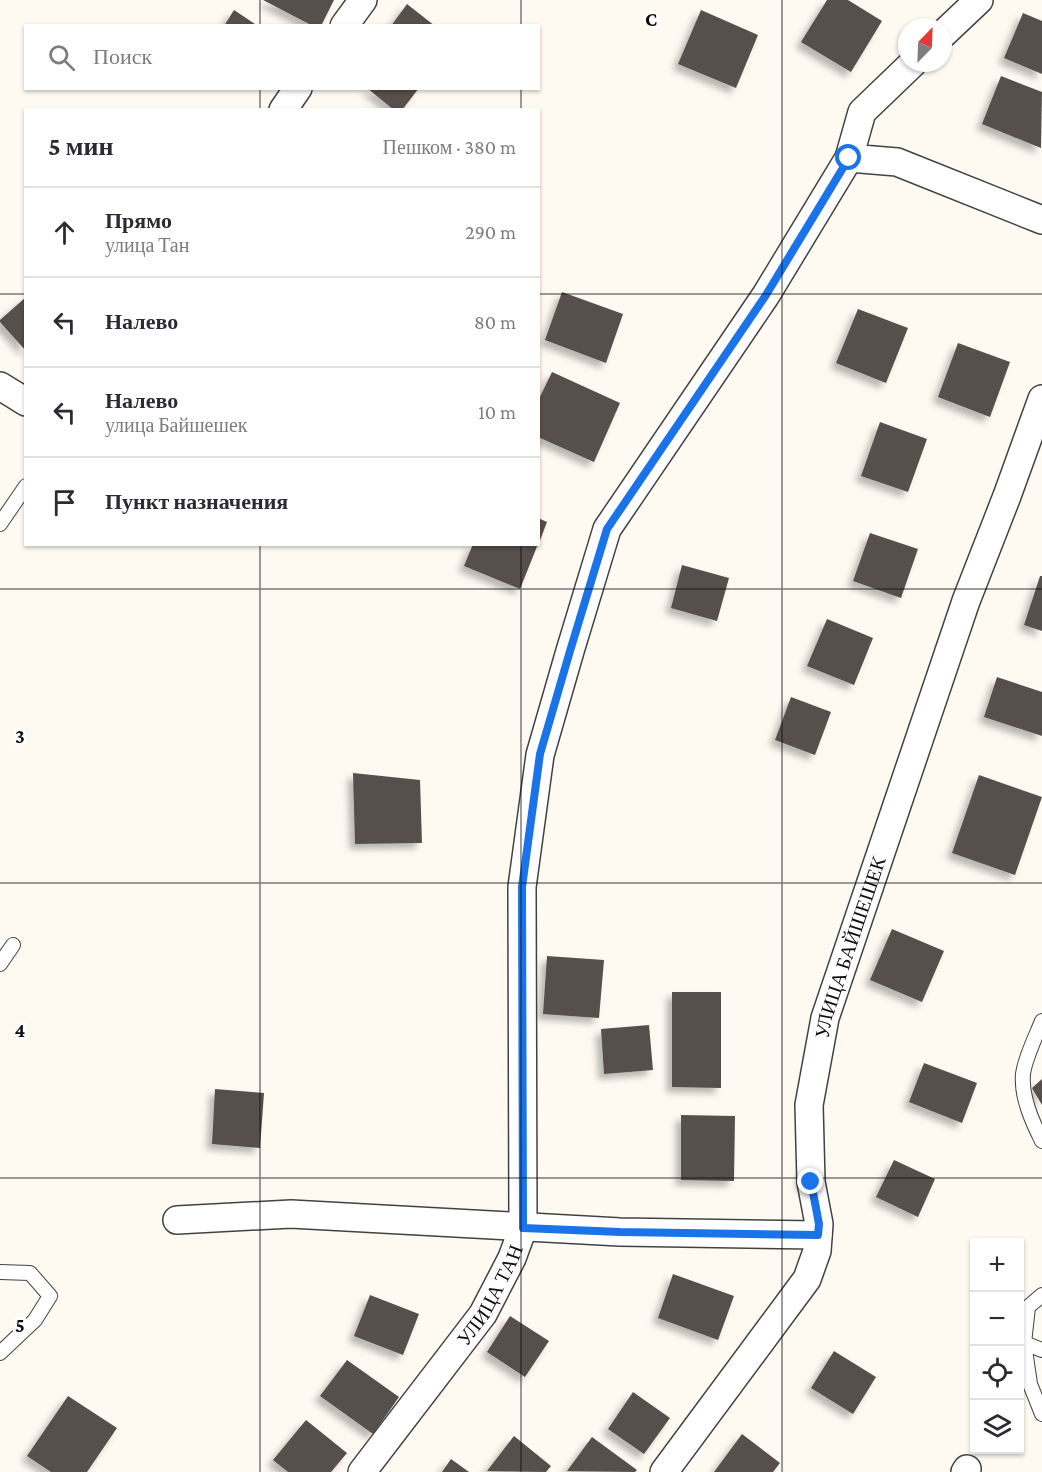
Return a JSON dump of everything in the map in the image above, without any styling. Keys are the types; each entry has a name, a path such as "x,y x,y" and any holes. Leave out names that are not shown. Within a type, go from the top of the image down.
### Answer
{"street":[{"path":"345,24 363,0"},
{"path":"952,26 979,0"},
{"name":"УЛИЦА ТАН","path":"362,1472 483,1314 512,1258 523,1228 522,887 540,754 607,529 766,295 849,158 862,112 904,72"},
{"path":"284,108 297,90"},
{"path":"849,158 897,162 1042,220"},
{"path":"0,386 24,401"},
{"name":"УЛИЦА БАЙШЕШЕК","path":"664,1472 807,1279 817,1251 819,1224 811,1182 809,1105 825,1018 966,601 1042,399"},
{"path":"177,1220 291,1214 620,1232 818,1235"}],"lane":[{"path":"0,524 24,489"},
{"path":"0,964 13,945"},
{"path":"1042,1021 1023,1072 1023,1090 1027,1105 1042,1141"},
{"path":"0,1272 30,1273 50,1296 35,1320 0,1353"},
{"path":"1042,1295 1028,1307 1024,1343 1030,1384 1042,1414"},
{"path":"1024,1343 1042,1350"}],"building":[{"path":"263,0 334,0 322,24 309,24"},
{"path":"827,0 848,0 882,21 851,72 801,42"},
{"path":"407,4 432,24 392,24"},
{"path":"234,10 255,24 225,24"},
{"path":"701,10 758,35 736,88 678,64"},
{"path":"1023,13 1042,21 1042,74 1004,58"},
{"path":"1001,76 1042,92 1041,148 982,124"},
{"path":"369,90 417,90 404,108 392,108"},
{"path":"562,292 623,314 606,363 545,340"},
{"path":"24,299 24,349 0,322"},
{"path":"858,309 908,328 886,383 836,363"},
{"path":"958,343 1010,362 990,417 938,397"},
{"path":"552,372 620,403 594,462 540,438 540,397"},
{"path":"880,422 927,439 908,492 861,476"},
{"path":"540,519 547,522 540,540"},
{"path":"870,533 918,549 901,598 853,581"},
{"path":"472,546 537,546 520,589 464,566"},
{"path":"682,565 729,578 717,621 671,608"},
{"path":"1040,576 1042,576 1042,631 1024,625"},
{"path":"827,619 873,638 854,685 807,666"},
{"path":"997,677 1042,692 1042,736 984,717"},
{"path":"791,697 831,712 815,755 775,740"},
{"path":"353,773 420,780 422,843 355,844"},
{"path":"979,775 1042,797 1015,875 952,853"},
{"path":"892,929 944,951 922,1002 870,980"},
{"path":"547,956 604,960 599,1018 543,1014"},
{"path":"672,992 721,992 721,1088 672,1087"},
{"path":"649,1025 653,1070 604,1074 601,1029"},
{"path":"924,1063 977,1083 962,1123 909,1102"},
{"path":"1042,1079 1042,1105 1032,1088"},
{"path":"215,1089 264,1093 260,1148 212,1144"},
{"path":"681,1115 735,1116 734,1181 681,1180"},
{"path":"894,1160 935,1179 918,1217 876,1197"},
{"path":"673,1274 734,1296 718,1340 658,1318"},
{"path":"370,1295 419,1314 403,1355 354,1336"},
{"path":"510,1316 549,1341 525,1377 487,1352"},
{"path":"834,1351 876,1377 853,1414 811,1388"},
{"path":"347,1360 399,1397 373,1434 320,1396"},
{"path":"633,1392 670,1418 644,1454 608,1429"},
{"path":"68,1396 117,1428 87,1472 51,1472 27,1456"},
{"path":"306,1420 347,1453 331,1472 288,1472 273,1460"},
{"path":"742,1434 780,1463 773,1472 714,1472"},
{"path":"514,1436 551,1466 546,1472 487,1471"},
{"path":"592,1437 637,1470 635,1472 567,1471"},
{"path":"451,1459 469,1472 442,1472"}],"route":[{"path":"811,1182 819,1224 818,1235 523,1228 522,887 540,754 607,529 766,295 849,158"}]}
